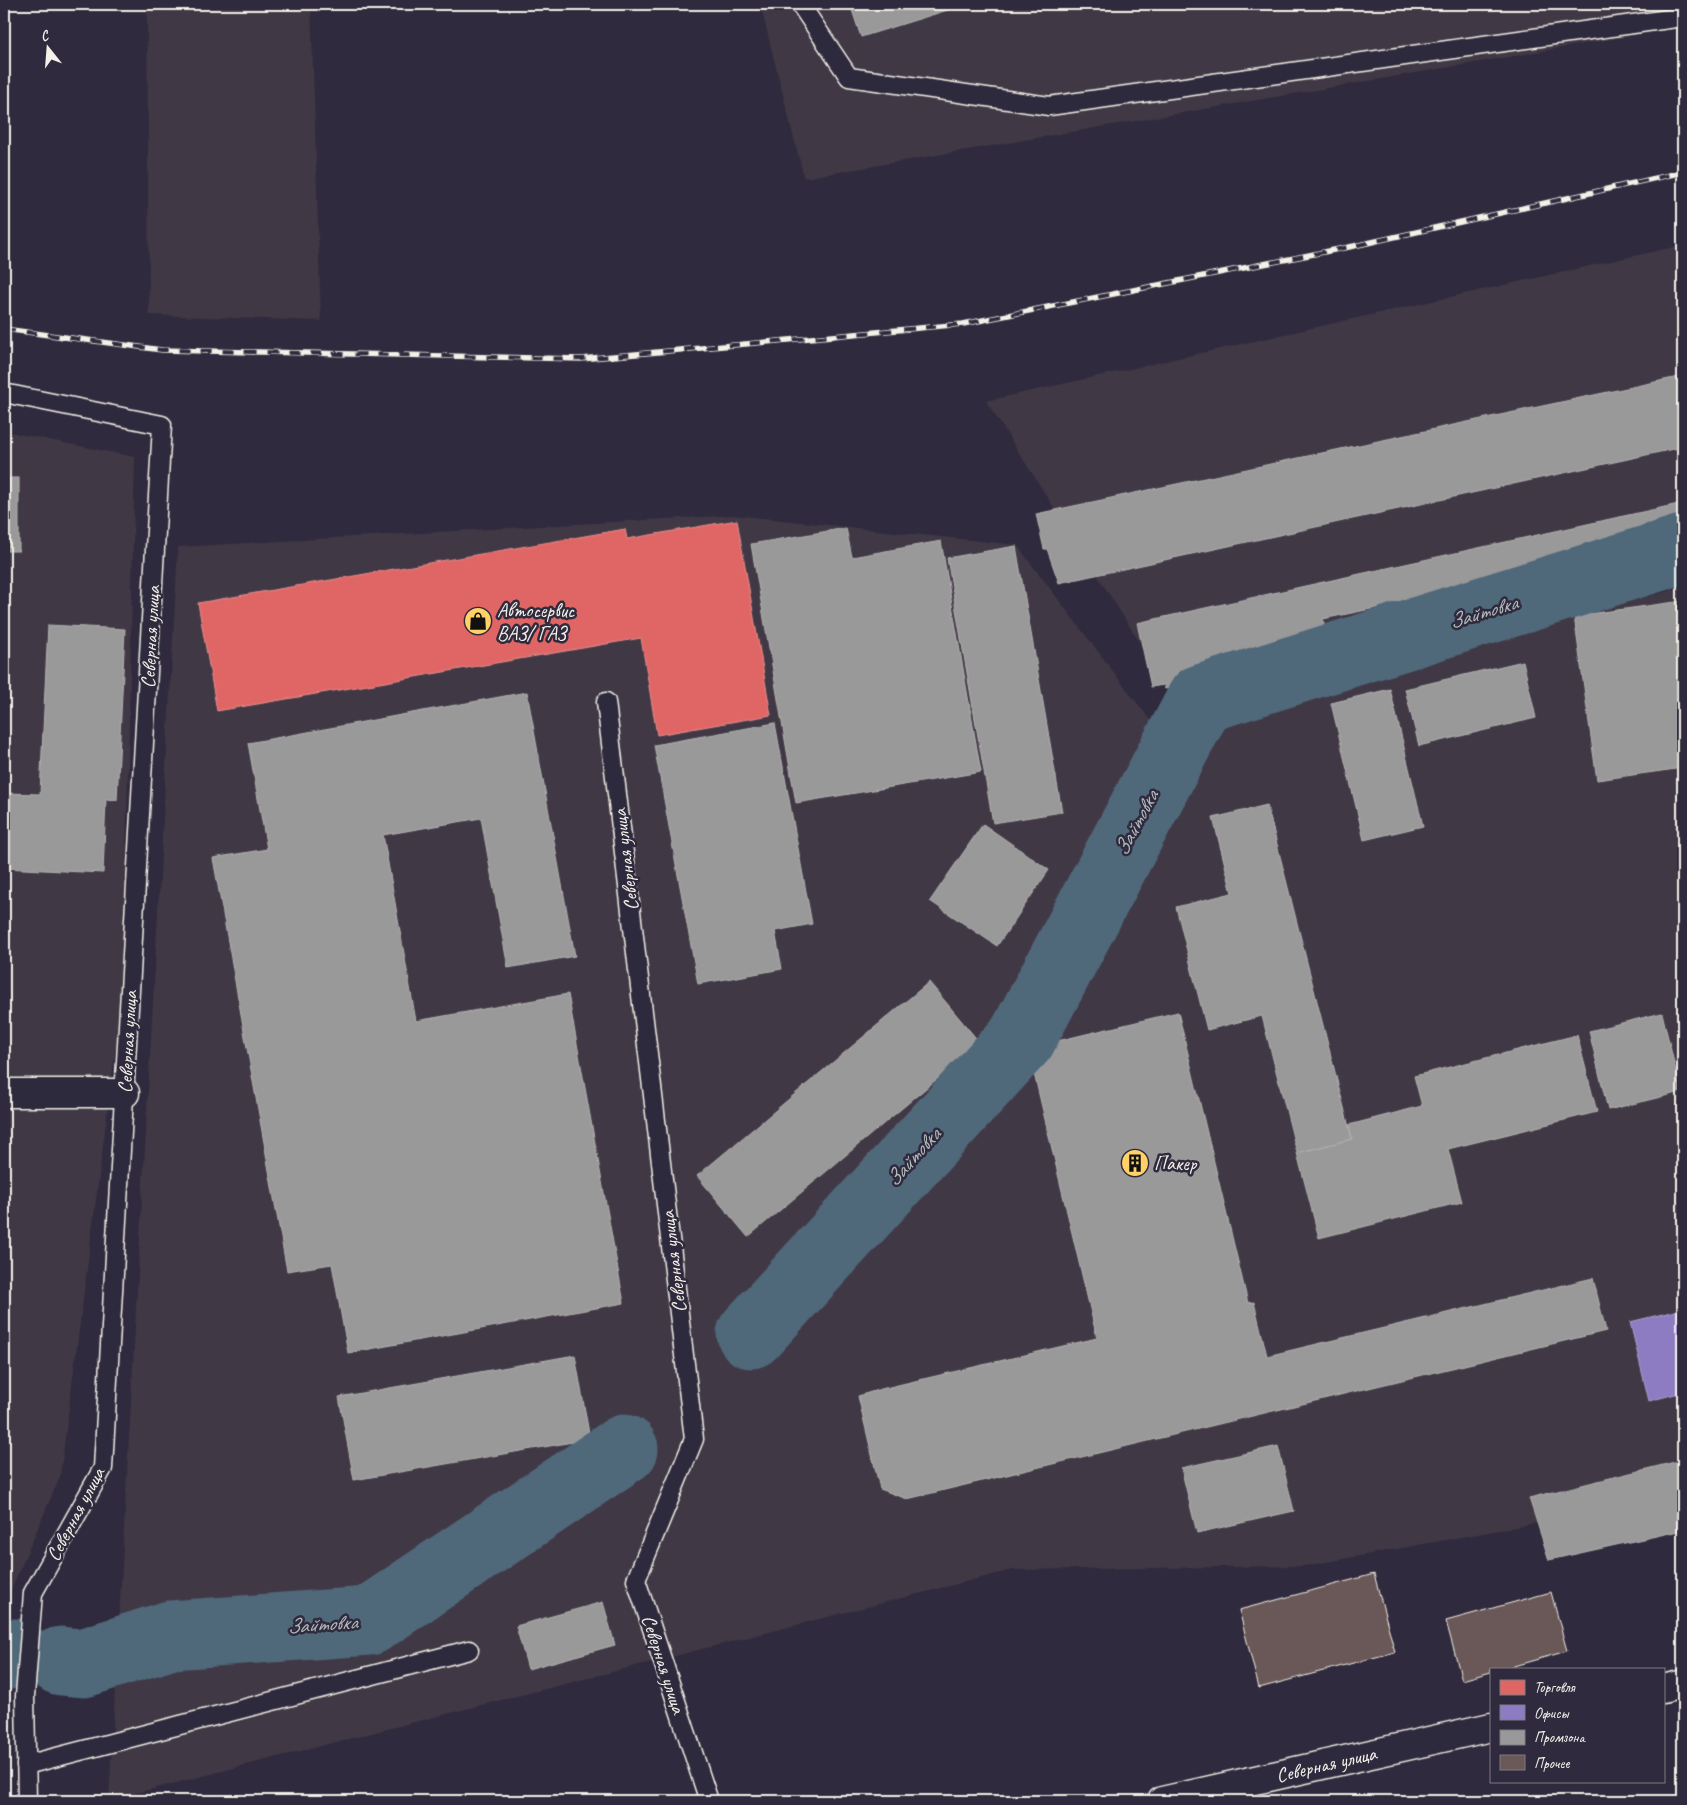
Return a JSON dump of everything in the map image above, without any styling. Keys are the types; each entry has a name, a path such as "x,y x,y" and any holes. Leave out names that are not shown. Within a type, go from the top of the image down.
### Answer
{"main road":[{"path":"4,1093 124,1093"},
{"path":"1664,1689 1683,1684"},
{"name":"Северная улица","path":"1162,1801 1490,1727"}],"lane":[{"path":"800,4 849,77 1049,106 1683,17"},
{"name":"Северная улица","path":"4,393 162,425 103,1468 33,1593 25,1696 27,1801"},
{"name":"Северная улица","path":"606,702 694,1439 636,1580 708,1801"},
{"path":"26,1765 469,1650"}],"shaded area":[{"path":"147,4 311,4 321,321 149,315"},
{"path":"760,4 1683,4 1683,27 804,178"},
{"path":"1683,245 1683,533 1158,671 986,401"},
{"path":"4,431 135,457 123,992 60,1477 7,1599 4,1630"},
{"name":"Пакер","path":"734,515 1017,545 1157,729 1683,587 1683,1496 1305,1566 1012,1570 109,1800 178,547"}],"building: Торговля":[{"name":"Автосервис ВАЗ/ ГАЗ","path":"737,520 771,715 657,735 641,638 217,711 198,603 625,529 627,539"}],"building: Офисы":[{"path":"1683,1309 1683,1392 1649,1401 1630,1322"}],"building: Промзона":[{"path":"850,4 967,4 861,37"},
{"path":"1405,4 1509,4 1509,5 1405,10"},
{"path":"1683,376 1683,447 1059,583 1047,549 1044,549 1036,514"},
{"path":"4,478 19,478 19,551 4,551"},
{"path":"1683,503 1683,542 1567,567 1571,589 1499,607 1494,583 1455,591 1459,613 1391,629 1385,606 1323,619 1330,650 1297,661 1165,689 1164,685 1151,687 1137,623"},
{"path":"846,528 852,557 941,541 981,772 796,803 751,544"},
{"path":"1016,546 1062,812 993,823 947,558"},
{"path":"1683,601 1683,768 1597,780 1574,616"},
{"path":"48,625 125,629 117,800 106,799 103,873 4,868 4,793 40,794"},
{"path":"1523,661 1536,718 1419,746 1405,689"},
{"path":"1390,689 1423,826 1364,840 1331,703"},
{"path":"527,692 575,956 508,968 481,818 383,835 416,1021 568,994 624,1303 348,1353 332,1264 287,1271 213,858 267,849 248,743"},
{"path":"775,723 812,924 775,931 782,969 698,984 654,745"},
{"path":"1267,805 1352,1139 1297,1153 1262,1016 1207,1030 1176,907 1232,893 1213,818"},
{"path":"983,824 1049,870 997,946 930,901"},
{"path":"929,982 980,1043 748,1237 697,1176"},
{"name":"Пакер","path":"1178,1012 1248,1303 1254,1302 1267,1356 1593,1278 1606,1331 907,1499 880,1489 858,1396 1097,1338 1028,1048"},
{"path":"1662,1013 1681,1092 1608,1110 1589,1031"},
{"path":"1577,1035 1597,1112 1448,1149 1462,1202 1319,1238 1297,1153 1352,1139 1349,1125 1422,1106 1414,1076"},
{"path":"575,1355 590,1439 354,1480 339,1397"},
{"path":"1278,1446 1294,1511 1197,1533 1181,1468"},
{"path":"1683,1460 1683,1530 1549,1560 1529,1498"},
{"path":"603,1602 615,1645 528,1669 516,1626"}],"building: Прочее":[{"path":"1374,1574 1395,1652 1259,1688 1239,1610"},
{"path":"1551,1592 1567,1651 1507,1668 1490,1668 1490,1672 1462,1680 1446,1621"}],"waterway":[{"name":"Зайтовка","path":"751,1334 1022,1038 1201,699 1683,549"},
{"name":"Зайтовка","path":"61,1661 83,1663 171,1635 369,1621 624,1449"},
{"name":"Зайтовка","path":"4,1656 15,1653"}],"railway":[{"path":"4,329 162,350 581,359 963,324 1354,246 1683,172"}],"place":[{"name":"Автосервис ВАЗ/ ГАЗ","path":"478,621"},
{"name":"Пакер","path":"1135,1163"}]}
